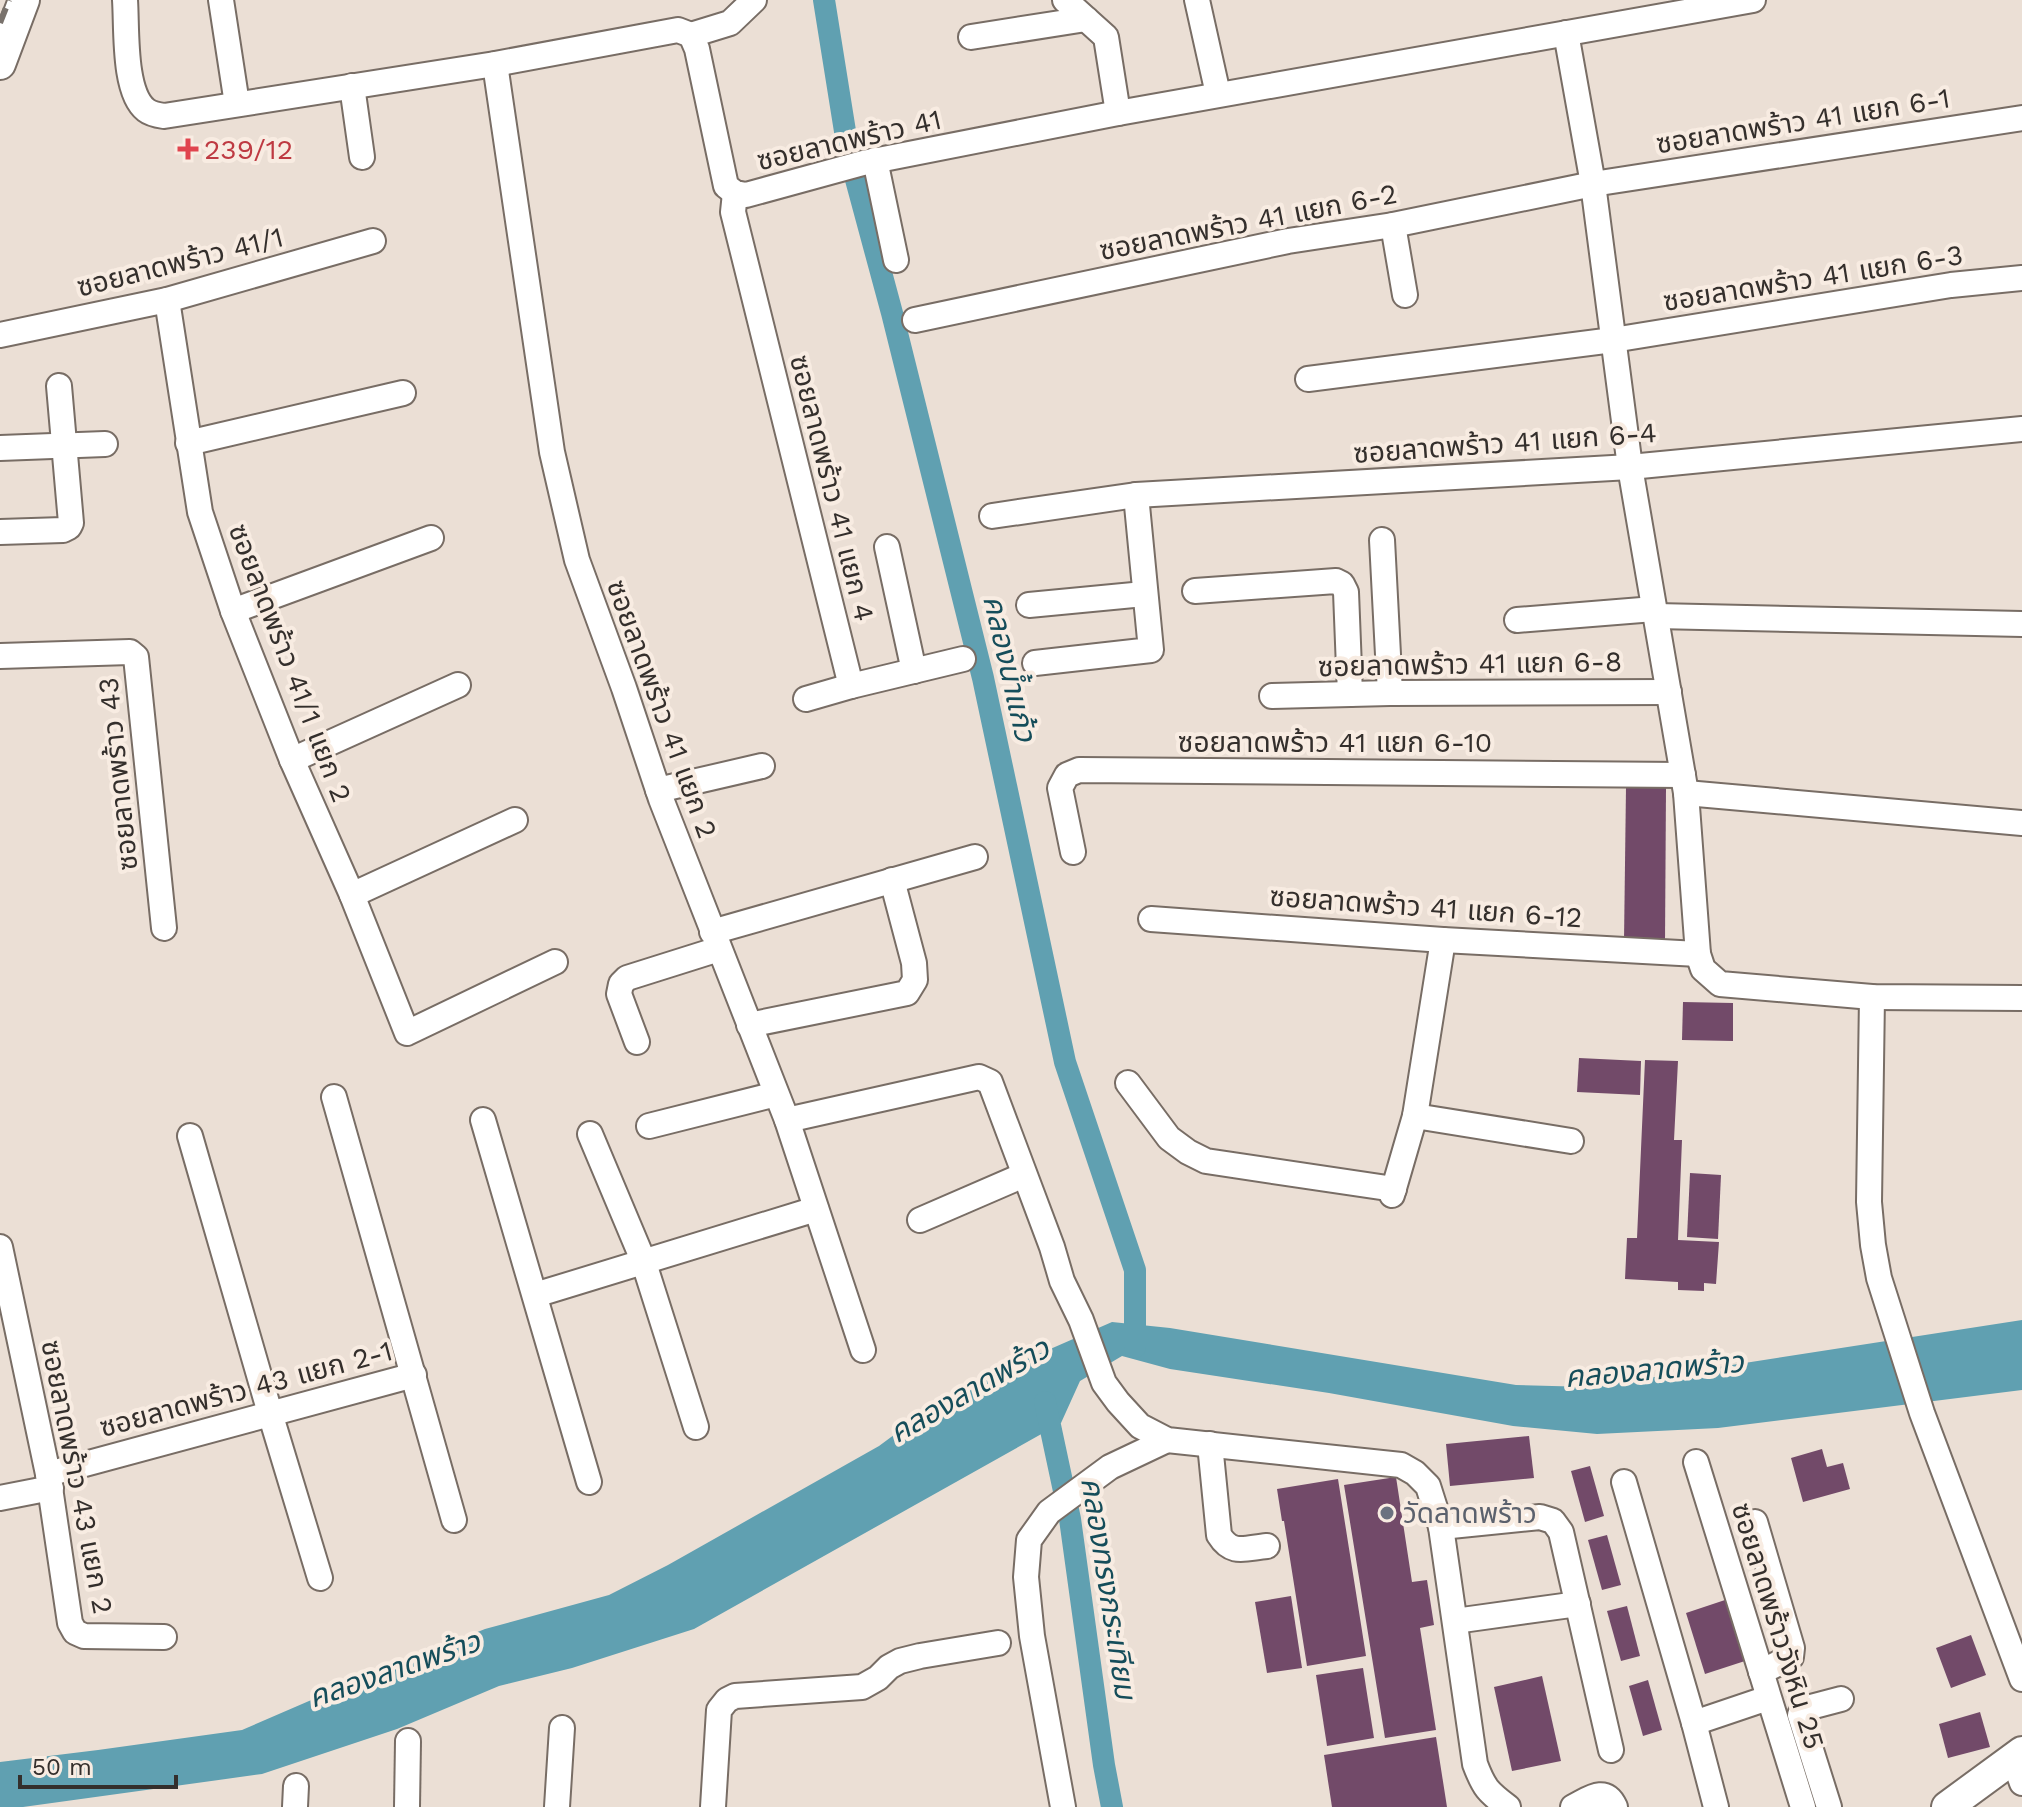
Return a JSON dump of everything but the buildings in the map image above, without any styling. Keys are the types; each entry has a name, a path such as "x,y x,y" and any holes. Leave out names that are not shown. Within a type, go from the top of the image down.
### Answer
{"main road":[{"path":"0,64 24,0"},
{"path":"1947,1807 2019,1764"}],"street":[{"path":"125,0 130,85 145,110 164,116 495,64 678,30 691,35 730,23 754,0"},
{"path":"221,0 237,104"},
{"path":"1065,0 1108,40 1118,113"},
{"path":"1197,0 1218,94"},
{"name":"ซอยลาดพร้าว 41","path":"691,35 697,49 726,186 735,193 746,195 869,162 1118,113 1566,33 1666,7 1753,0"},
{"path":"971,37 1086,19"},
{"path":"1566,33 1593,184 1630,467 1684,784 1698,954 1703,969 1720,984 1872,997 2022,998"},
{"name":"ซอยลาดพร้าว 41 แยก 2","path":"495,64 552,452 577,560 658,790 787,1120 863,1350"},
{"path":"352,86 362,157"},
{"name":"ซอยลาดพร้าว 41 แยก 6-1","path":"1593,184 2022,118"},
{"path":"869,162 896,260"},
{"name":"ซอยลาดพร้าว 41 แยก 6-2","path":"915,320 1288,241 1393,225 1593,184"},
{"name":"ซอยลาดพร้าว 41 แยก 4","path":"735,193 733,212 851,686"},
{"path":"1393,225 1405,295"},
{"name":"ซอยลาดพร้าว 41/1","path":"0,335 167,300 373,241"},
{"name":"ซอยลาดพร้าว 41 แยก 6-3","path":"1308,379 1613,340 1951,285 2022,278"},
{"name":"ซอยลาดพร้าว 41/1 แยก 2","path":"167,300 200,512 233,611 292,760 352,895 407,1033 555,962"},
{"path":"0,532 63,530 71,523 59,386"},
{"path":"188,443 403,393"},
{"name":"ซอยลาดพร้าว 41 แยก 6-4","path":"992,516 1136,495 1630,467 2022,429"},
{"path":"0,448 105,444"},
{"path":"1035,663 1151,650 1136,495"},
{"path":"233,611 431,538"},
{"path":"1382,540 1390,693"},
{"path":"887,547 914,671"},
{"path":"1195,591 1336,581 1342,584 1346,592 1350,694"},
{"path":"1029,605 1144,594"},
{"path":"1517,620 1655,613 2022,624"},
{"name":"ซอยลาดพร้าว 43","path":"0,656 130,652 136,657 164,928"},
{"path":"806,699 963,659"},
{"path":"292,760 458,685"},
{"name":"ซอยลาดพร้าว 41 แยก 6-8","path":"1272,696 1669,692"},
{"path":"658,790 762,766"},
{"name":"ซอยลาดพร้าว 41 แยก 6-10","path":"1073,852 1060,788 1067,775 1079,770 1684,784"},
{"path":"1684,784 2022,823"},
{"path":"352,895 515,820"},
{"path":"637,1042 619,994 621,984 627,978 715,940 892,880 975,857"},
{"path":"749,1025 907,993 915,980 914,963 892,880"},
{"name":"ซอยลาดพร้าว 41 แยก 6-12","path":"1151,919 1698,954"},
{"path":"1128,1083 1169,1138 1206,1161 1393,1192 1415,1116 1443,940"},
{"path":"1872,997 1869,1202 1879,1278 1922,1413 2022,1679"},
{"path":"787,1120 979,1077 990,1082 1062,1281 1081,1320 1104,1383 1140,1426 1167,1440 1401,1465 1415,1473 1428,1486 1441,1527 1475,1764 1482,1784 1508,1807"},
{"path":"649,1126 776,1094"},
{"path":"334,1097 454,1520"},
{"path":"1415,1116 1571,1141"},
{"path":"483,1120 589,1482"},
{"path":"590,1134 643,1260 696,1427"},
{"path":"190,1136 320,1578"},
{"path":"920,1220 1024,1175"},
{"path":"535,1295 816,1209"},
{"name":"ซอยลาดพร้าว 43 แยก 2","path":"0,1247 50,1481 70,1623 75,1632 84,1636 164,1637"},
{"name":"ซอยลาดพร้าว 43 แยก 2-1","path":"0,1498 270,1413 414,1375"},
{"path":"1063,1807 1032,1636 1026,1577 1029,1540 1049,1512 1110,1467 1167,1440"},
{"path":"1210,1444 1219,1535 1225,1546 1234,1549 1267,1546"},
{"name":"ซอยลาดพร้าววังหิน 25","path":"1696,1462 1803,1807"},
{"path":"1624,1482 1716,1807"},
{"path":"1441,1527 1540,1517 1553,1521 1561,1532 1611,1750"},
{"path":"1755,1522 1792,1648 1791,1657 1761,1672"},
{"path":"1455,1621 1578,1604"},
{"path":"713,1807 719,1710 727,1700 735,1696 862,1687 900,1661 998,1643"},
{"path":"1694,1723 1768,1698"},
{"path":"1829,1807 1800,1715 1803,1709 1841,1699"},
{"path":"557,1807 562,1728"},
{"path":"407,1807 408,1741"},
{"path":"1573,1807 1597,1795 1605,1795 1611,1797 1615,1807"}],"water":[{"name":"คลองลาดพร้าว","path":"2022,1320 2022,1390 1718,1428 1597,1434 1513,1426 1170,1369 1122,1356 1080,1381 1061,1423 694,1629 572,1668 499,1686 397,1729 262,1774 23,1807 0,1807 0,1762 242,1730 485,1629 609,1595 879,1446 952,1392 1112,1322 1170,1328 1516,1385 1590,1387"}],"waterway":[{"name":"คลองน้ำแก้ว","path":"824,0 848,150 983,678 1065,1062 1135,1270 1135,1347"},
{"name":"คลองทรงกระเทียม","path":"1045,1402 1070,1519 1112,1807"}],"railway":[{"path":"0,23 9,0"}],"place":[{"name":"239/12","path":"188,149"},
{"name":"วัดลาดพร้าว","path":"1387,1513"}]}
